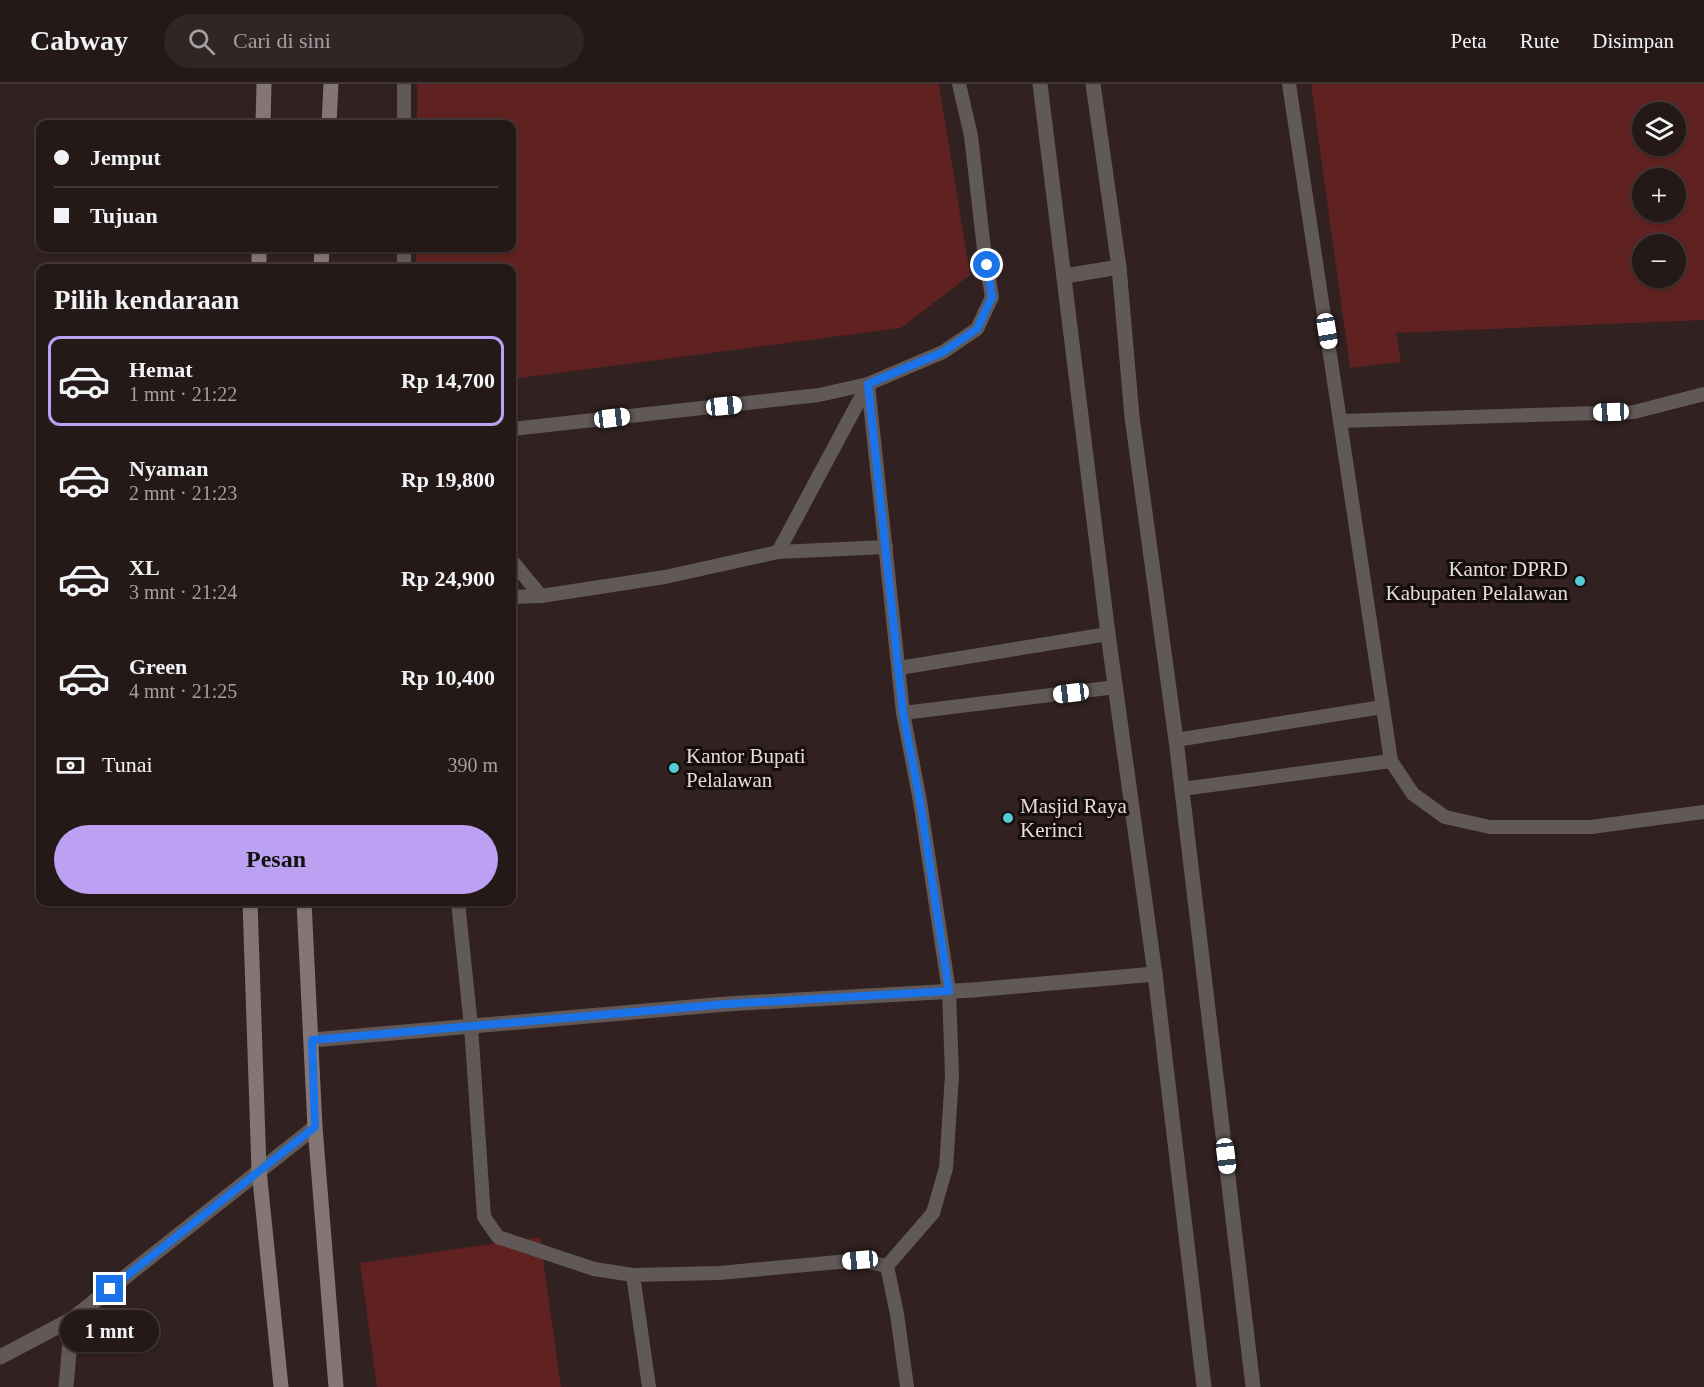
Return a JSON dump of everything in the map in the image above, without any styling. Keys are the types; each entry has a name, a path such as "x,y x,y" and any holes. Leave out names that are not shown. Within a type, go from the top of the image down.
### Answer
{"street":[{"path":"263,120 264,84"},
{"path":"329,120 331,84"},
{"path":"1040,84 1108,634 1155,974 1204,1387"},
{"path":"1093,84 1119,267 1132,417 1176,740 1252,1387"},
{"path":"1065,276 1119,267"},
{"path":"250,906 260,1170 281,1387"},
{"path":"304,906 315,1127 336,1387"},
{"path":"312,1040 726,1004 949,991 1155,974"},
{"path":"0,1357 72,1319 315,1127"},
{"path":"66,1387 72,1319"}],"lane":[{"path":"404,84 404,120"},
{"path":"516,429 819,395 868,384 943,352 977,329 992,297 971,136 959,84"},
{"path":"1290,84 1391,761 1413,794 1445,817 1490,827 1591,827 1704,812"},
{"path":"868,384 903,713 920,801 949,991 952,1075 946,1168 933,1213 887,1266"},
{"path":"778,552 868,384"},
{"path":"1340,421 1634,412 1704,394"},
{"path":"516,597 541,596 665,577 778,552 886,547"},
{"path":"516,566 541,596"},
{"path":"899,668 1108,634"},
{"path":"903,713 1116,687"},
{"path":"1176,740 1382,707"},
{"path":"1182,789 1391,761"},
{"path":"458,906 471,1026 484,1217 498,1237 594,1269 633,1275 719,1273 860,1260 887,1266"},
{"path":"887,1266 897,1314 907,1387"},
{"path":"633,1275 649,1387"}],"shaded area":[{"path":"417,84 939,84 970,275 901,328 516,378 516,264 416,264 416,252 516,252 516,120 417,120"},
{"path":"1311,84 1704,84 1704,320 1396,333 1401,362 1350,368"},
{"path":"540,1237 561,1387 377,1387 360,1263"}],"place":[{"name":"Kantor DPRD Kabupaten Pelalawan","path":"1580,581"},
{"name":"Kantor Bupati Pelalawan","path":"674,768"},
{"name":"Masjid Raya Kerinci","path":"1008,818"}],"route":[{"path":"110,1289 315,1127 312,1040 726,1004 949,991 920,801 903,713 868,384 943,352 977,329 992,297 987,265"}]}
